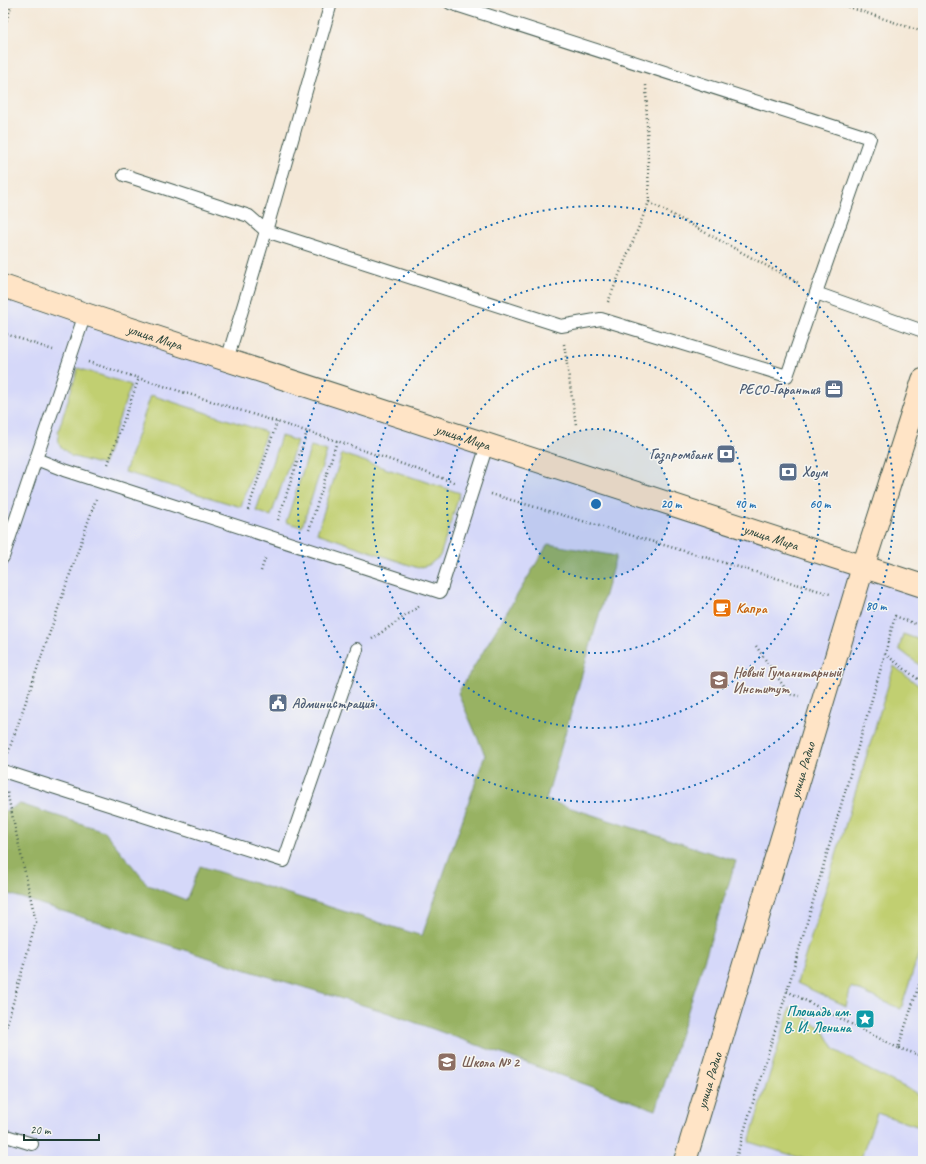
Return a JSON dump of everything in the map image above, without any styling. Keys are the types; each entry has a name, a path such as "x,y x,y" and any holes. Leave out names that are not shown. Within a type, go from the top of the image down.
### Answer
{"main road":[{"name":"улица Мира","path":"3,286 923,586"},
{"name":"улица Радио","path":"685,1161 864,567 923,380"}],"lane":[{"path":"227,360 266,231 331,3"},
{"path":"124,175 249,216 266,231 561,326 601,319 787,376 870,138 450,3"},
{"path":"816,292 923,331"},
{"path":"3,557 85,314"},
{"path":"36,459 64,470 440,592 487,444"},
{"path":"3,771 284,861 357,649"},
{"path":"3,1135 32,1144"}],"path":[{"path":"3,32 12,3"},
{"path":"837,3 923,32"},
{"path":"601,319 649,202 646,66"},
{"path":"649,202 816,292"},
{"path":"561,326 576,425"},
{"path":"3,333 70,356 337,441 473,489 830,594"},
{"path":"8,754 139,378"},
{"path":"242,528 277,422"},
{"path":"272,538 307,432"},
{"path":"304,548 337,441"},
{"path":"920,534 923,524"},
{"path":"357,649 440,592"},
{"path":"735,1161 787,991 895,616 923,627"},
{"path":"756,646 789,694 799,696"},
{"path":"885,654 923,683"},
{"path":"3,1038 36,922 6,788"},
{"path":"898,1048 923,972"},
{"path":"787,991 898,1048 923,1056"}],"shaded area":[{"path":"3,286 923,586 923,1161 3,1161"}],"green space":[{"path":"78,368 131,385 103,465 71,456 59,445 58,432"},
{"path":"151,395 266,432 241,507 125,472"},
{"path":"281,436 297,441 271,516 256,511"},
{"path":"311,446 327,451 302,527 286,522"},
{"path":"342,454 460,493 440,556 429,565 418,568 317,533"},
{"path":"548,544 616,556 546,800 736,861 656,1110 389,1013 250,971 3,892 3,812 20,804 104,831 148,885 186,900 200,866 422,936 485,755 458,693"},
{"path":"903,634 923,641 923,668 899,649"},
{"path":"894,666 923,689 923,940 901,1009 851,987 846,1006 797,983"},
{"path":"790,1008 823,1029 835,1050 871,1071 923,1096 923,1128 877,1113 860,1161 811,1161 749,1142"}],"place":[{"name":"РЕСО-Гарантия","path":"834,389"},
{"name":"Газпромбанк","path":"726,454"},
{"name":"Хоум","path":"788,472"},
{"name":"Капра","path":"722,608"},
{"name":"Новый Гуманитарный Институт","path":"719,680"},
{"name":"Администрация","path":"278,703"},
{"name":"Площадь им. В. И. Ленина","path":"865,1019"},
{"name":"Школа № 2","path":"447,1062"}]}
